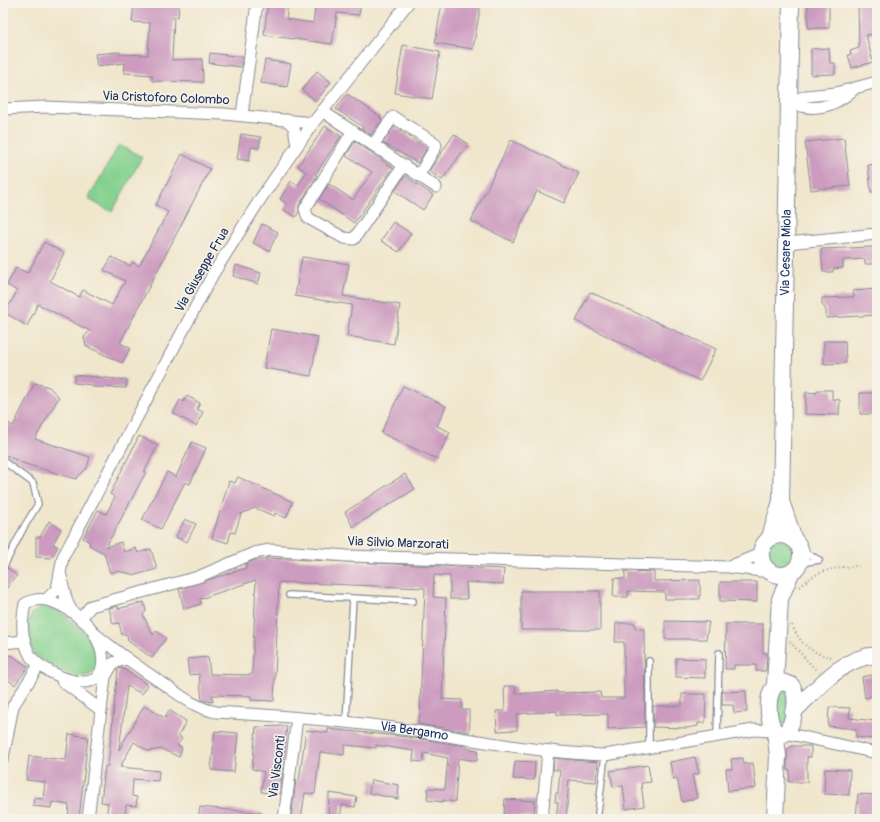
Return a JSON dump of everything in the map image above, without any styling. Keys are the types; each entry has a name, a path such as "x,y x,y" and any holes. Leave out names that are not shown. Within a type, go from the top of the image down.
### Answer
{"street":[{"path":"242,115 257,3"},
{"name":"Via Giuseppe Frua","path":"47,600 57,589 63,557 214,274 261,198 313,123 408,3"},
{"name":"Via Cesare Miola","path":"760,554 764,542 770,537 781,502 791,3"},
{"path":"790,102 808,108 822,107 841,101 856,87 877,82"},
{"name":"Via Cristoforo Colombo","path":"3,115 44,107"},
{"name":"Via Cristoforo Colombo","path":"3,108 44,107 242,115 313,123"},
{"path":"322,111 436,187"},
{"path":"373,145 393,117 434,143 436,146 419,175"},
{"path":"287,120 294,127 297,146"},
{"path":"353,131 305,209 308,218 344,238 354,238 404,165"},
{"path":"787,243 877,234"},
{"name":"Via Cesare Miola","path":"781,502 796,556"},
{"path":"770,537 784,535 796,556"},
{"name":"Via Silvio Marzorati","path":"81,618 91,606 198,577 254,553 270,550 354,556 729,567 769,572"},
{"path":"760,554 764,567 769,572 780,599 785,626 778,648 785,684 796,693 782,726 778,755 775,819"},
{"name":"Via Silvio Marzorati","path":"729,567 760,554"},
{"path":"769,572 779,576 796,556"},
{"path":"780,599 796,556"},
{"path":"60,574 67,602 72,612"},
{"path":"54,674 74,682 87,682 96,678 101,670 103,658 95,634 81,618 47,600 39,599 25,604 22,630 30,656 101,710"},
{"name":"Via Bergamo","path":"95,634 126,659 187,700 206,710 346,722 548,751 605,755 782,726 823,679 845,665 864,657 877,655"},
{"path":"3,643 25,641"},
{"path":"88,819 102,693 109,667 113,663 126,659"},
{"path":"3,758 13,706 39,664"},
{"path":"823,679 785,684 771,688 769,696 782,726 810,739 877,753"},
{"name":"Via Visconti","path":"284,819 296,718"},
{"path":"542,819 548,751"}],"lane":[{"path":"3,461 33,483 38,504 24,527 3,568"},
{"path":"289,595 413,601"},
{"path":"346,722 353,598"},
{"path":"717,736 719,653"},
{"path":"649,661 649,749"},
{"path":"598,813 605,755"}],"path":[{"path":"799,588 812,575 845,567 858,566"},
{"path":"785,626 810,649 822,655 838,657"},
{"path":"785,626 823,679"}],"green space":[{"path":"119,145 142,157 112,212 88,199"},
{"path":"780,538 786,539 794,547 794,559 786,567 780,568 774,567 766,559 765,553 766,547 774,539"},
{"path":"43,607 62,613 80,628 87,637 97,657 98,666 90,675 76,676 68,674 41,659 33,651 29,641 28,623 32,614"},
{"path":"787,687 788,723 777,726 775,691"}],"building":[{"path":"134,3 179,5 178,17 174,17 172,60 202,59 203,82 152,81 152,75 124,73 125,63 97,66 95,54 120,52 120,54 148,55 150,23 132,22"},
{"path":"268,3 288,3 286,19 313,23 316,3 361,3 359,15 337,13 332,44 264,35"},
{"path":"442,3 481,3 473,49 435,43"},
{"path":"808,3 829,3 829,28 808,28"},
{"path":"858,3 877,3 877,34 866,35 873,62 852,68 848,55 851,54 850,51 859,48"},
{"path":"403,45 440,52 432,99 395,93"},
{"path":"829,48 830,63 835,63 835,74 811,75 811,49"},
{"path":"210,53 243,57 241,67 209,63"},
{"path":"265,60 291,64 287,87 261,83"},
{"path":"317,71 331,82 316,101 302,90"},
{"path":"347,94 381,117 380,118 382,120 371,135 362,129 363,127 336,109"},
{"path":"325,126 341,136 315,175 317,176 299,205 299,212 296,217 284,210 287,204 280,199 291,181 298,186 306,172 298,166"},
{"path":"394,127 427,148 418,163 383,143"},
{"path":"241,134 261,137 259,148 251,147 249,161 237,159"},
{"path":"454,134 468,144 442,180 429,171"},
{"path":"844,138 850,186 811,190 805,142"},
{"path":"511,140 579,173 564,203 537,191 513,242 471,221"},
{"path":"355,141 393,168 354,223 319,199 329,184 353,200 372,172 346,156"},
{"path":"182,154 210,169 120,343 130,348 122,363 86,346 84,337 90,331 38,304 27,326 5,313 17,291 7,285 16,268 28,273 44,242 64,253 50,281 79,297 83,290 112,305 125,281 104,270 112,257 130,266 133,262 139,266 168,212 156,205"},
{"path":"877,164 877,192 871,192 868,165"},
{"path":"405,176 433,195 423,210 395,191"},
{"path":"393,222 411,233 399,252 381,241"},
{"path":"262,224 278,232 269,251 253,243"},
{"path":"873,247 874,264 865,264 865,259 843,260 843,268 833,269 833,272 823,272 821,249"},
{"path":"302,257 349,264 343,296 400,305 394,344 347,336 352,305 295,296"},
{"path":"236,265 261,273 258,284 233,276"},
{"path":"877,289 877,315 826,318 826,310 822,304 822,298 854,297 853,291"},
{"path":"590,292 716,349 700,381 576,321"},
{"path":"271,329 318,337 311,376 264,368"},
{"path":"824,341 845,341 846,363 824,364"},
{"path":"75,375 127,380 126,388 92,387 92,385 74,383"},
{"path":"35,383 49,387 59,397 35,439 90,457 87,468 76,479 25,464 3,454 3,420 13,426"},
{"path":"403,386 446,406 437,426 450,432 437,459 381,433"},
{"path":"817,390 832,390 832,399 840,400 839,415 805,414 806,392 817,393"},
{"path":"860,393 877,393 877,414 860,414"},
{"path":"187,396 200,403 197,409 203,412 196,426 173,413 180,400 183,402"},
{"path":"139,436 158,445 144,472 146,472 106,547 121,542 124,552 136,548 138,553 151,549 157,569 136,575 117,571 110,573 104,553 89,545 90,542 83,538 98,510 106,514 115,497 110,494"},
{"path":"192,442 206,448 190,484 185,482 161,529 142,520 167,472 176,477"},
{"path":"405,474 415,489 353,527 345,512"},
{"path":"238,477 293,502 286,518 275,513 274,516 255,508 241,514 235,533 231,532 228,543 212,538 229,481 235,483"},
{"path":"185,519 196,524 187,542 176,537"},
{"path":"49,521 61,529 53,544 58,547 51,558 36,557 36,537 40,537"},
{"path":"266,558 504,569 503,584 466,582 467,599 450,599 450,576 434,575 433,597 446,598 442,699 462,700 462,710 469,710 469,732 418,724 421,707 425,588 279,582 274,701 251,700 251,696 212,695 213,702 202,700 199,674 189,675 187,659 208,657 210,674 252,675 256,580 200,599 201,604 184,609 179,589 246,568 246,564 255,560 266,560"},
{"path":"8,568 17,576 3,592 3,572"},
{"path":"625,571 654,572 654,581 700,580 700,599 665,599 665,592 628,591 628,597 613,597 614,578 625,579"},
{"path":"720,582 757,582 757,602 720,601"},
{"path":"521,591 600,591 600,630 521,630"},
{"path":"144,602 146,611 143,615 153,635 156,631 166,638 152,658 128,641 127,634 122,635 119,623 113,624 109,608 118,606 118,609"},
{"path":"665,621 709,622 706,639 665,639"},
{"path":"616,623 635,623 635,629 644,629 645,727 608,729 608,714 557,715 557,711 517,714 517,730 497,731 496,711 505,711 504,686 515,686 516,694 557,691 557,693 600,692 601,698 624,698 624,642 615,642"},
{"path":"726,624 763,624 763,653 767,653 766,671 756,671 756,665 734,665 734,669 725,669"},
{"path":"3,654 13,656 28,667 15,685 3,676"},
{"path":"676,658 705,659 705,678 676,677"},
{"path":"122,668 148,685 142,694 127,686 119,750 144,706 165,718 169,710 186,721 179,735 182,739 177,745 182,748 179,757 162,749 148,751 134,742 120,767 159,771 158,781 133,779 132,796 137,797 136,806 126,805 125,819 106,819 108,803 101,802 105,766 108,766 118,669"},
{"path":"877,674 877,695 865,698 862,677"},
{"path":"746,691 747,712 734,713 733,705 722,705 722,692"},
{"path":"682,694 706,694 705,723 698,723 698,726 686,728 653,727 653,706 682,706"},
{"path":"829,707 850,708 849,718 876,721 874,739 856,737 856,729 828,726"},
{"path":"287,726 280,794 261,792 264,772 252,769 256,727"},
{"path":"328,729 408,737 466,746 466,748 478,750 477,761 458,758 455,802 443,800 443,802 427,800 428,788 445,789 448,758 424,753 423,762 413,761 414,751 376,745 376,748 345,745 344,755 320,752 315,794 305,793 301,819 291,819 296,780 299,781 306,730 328,733"},
{"path":"215,731 238,733 234,772 211,770"},
{"path":"69,734 88,737 79,819 68,819 69,805 52,802 51,808 33,806 34,798 43,799 45,782 26,780 29,756 66,760"},
{"path":"792,746 811,746 811,757 807,757 807,782 789,782 790,770 787,770 787,750"},
{"path":"695,757 699,774 692,775 697,798 682,802 677,778 673,779 670,762"},
{"path":"554,758 598,762 596,782 569,780 566,819 556,819 558,802 555,802 556,793 558,793 560,770 553,770"},
{"path":"743,758 744,764 753,763 756,788 728,791 726,769 732,769 731,759"},
{"path":"515,761 535,762 534,780 513,779"},
{"path":"648,765 651,782 641,783 644,806 626,809 623,786 613,787 610,771"},
{"path":"825,769 850,770 849,795 824,794"},
{"path":"371,780 399,785 398,799 369,793"},
{"path":"329,793 357,797 355,807 342,805 340,819 328,819"},
{"path":"858,794 877,795 875,819 856,819"},
{"path":"505,799 535,801 534,818 504,815"},
{"path":"200,807 262,813 262,819 198,819"}]}
